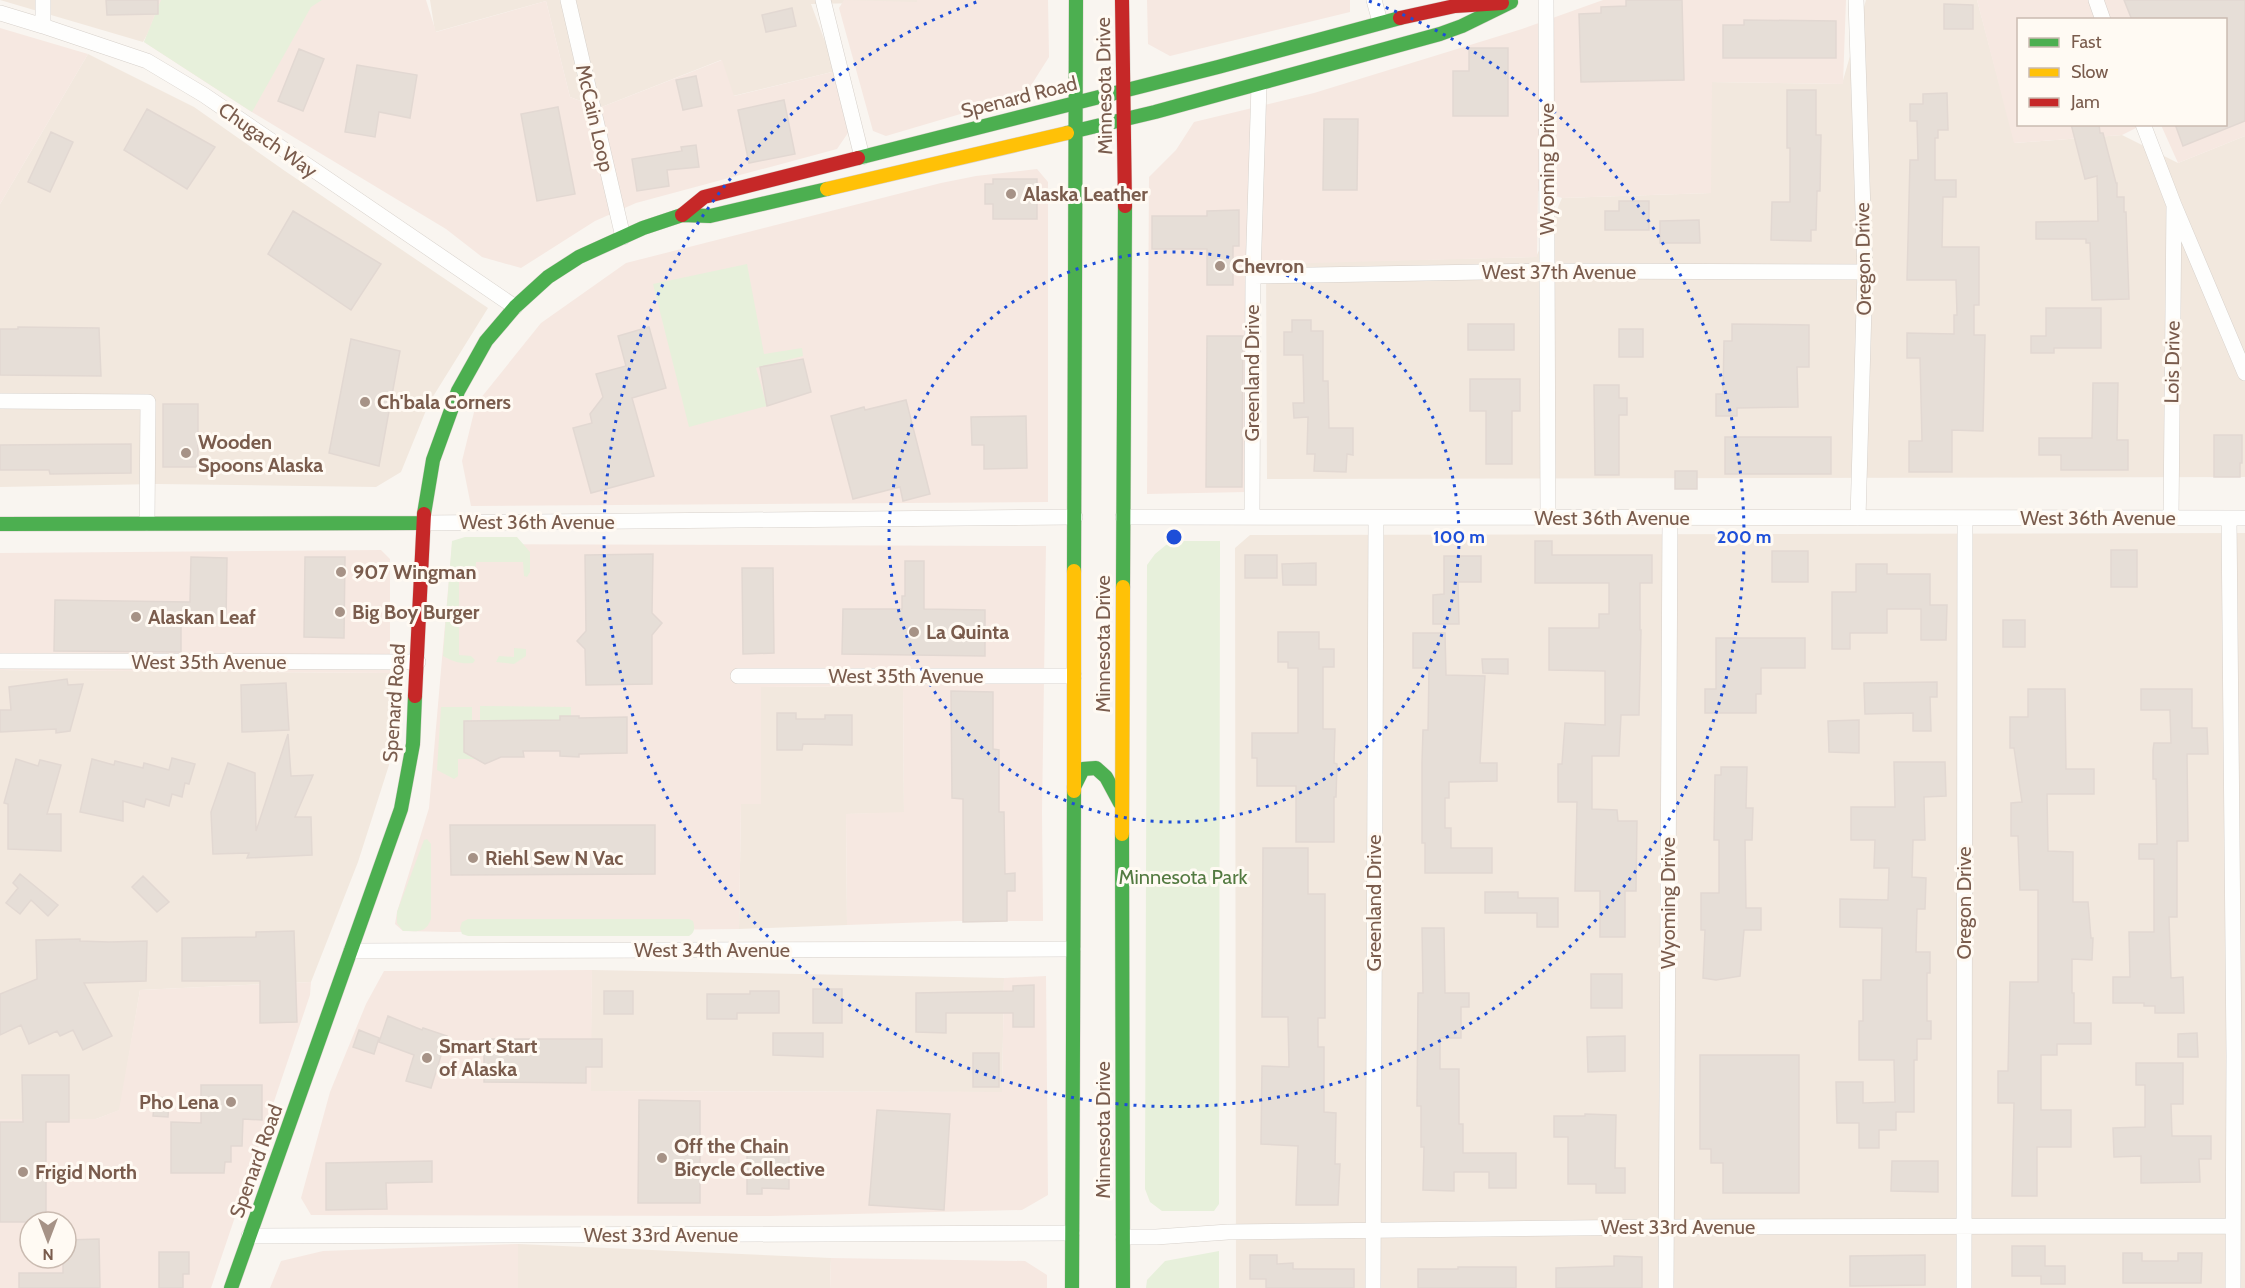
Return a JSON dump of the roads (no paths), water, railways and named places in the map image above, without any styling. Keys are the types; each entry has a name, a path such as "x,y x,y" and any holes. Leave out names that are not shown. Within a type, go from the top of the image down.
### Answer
{"main road":[{"name":"Minnesota Drive","path":"1072,1288 1076,0"},
{"name":"Minnesota Drive","path":"1122,0 1125,119 1122,806 1123,1288"},
{"name":"Spenard Road","path":"682,215 710,216 742,209 1125,119 1259,85 1462,26 1515,1"},
{"name":"Spenard Road","path":"231,1288 401,809 414,744 423,523 433,460 458,391 486,341 515,307 548,277 579,257 623,237 682,215 705,197 1076,103 1380,22 1455,6 1515,1"},
{"name":"West 36th Avenue","path":"0,524 423,523"},
{"path":"1074,787 1083,769 1093,766 1106,777 1122,806"}],"street":[{"path":"43,0 43,26"},
{"name":"McCain Loop","path":"568,0 623,237"},
{"path":"823,0 862,157"},
{"path":"1374,0 1380,22"},
{"name":"Wyoming Drive","path":"1546,0 1548,518"},
{"name":"Oregon Drive","path":"1856,0 1865,272 1858,518"},
{"path":"2096,0 2102,18"},
{"name":"Chugach Way","path":"0,13 147,61 204,95 515,307"},
{"name":"Greenland Drive","path":"1252,517 1253,276 1259,85"},
{"name":"Lois Drive","path":"2145,126 2174,205 2245,373"},
{"name":"Lois Drive","path":"2171,518 2174,205"},
{"name":"West 37th Avenue","path":"1253,276 1548,272 1865,272"},
{"path":"0,401 148,402 147,523"},
{"name":"West 36th Avenue","path":"423,523 1075,517"},
{"name":"West 36th Avenue","path":"1123,517 2237,518"},
{"name":"Greenland Drive","path":"1373,1288 1376,518"},
{"name":"Wyoming Drive","path":"1666,1288 1670,518"},
{"name":"Oregon Drive","path":"1964,1288 1965,518"},
{"path":"2233,1288 2233,1226 2240,1055 2237,518"},
{"name":"West 35th Avenue","path":"0,661 418,662"},
{"name":"West 35th Avenue","path":"738,676 1074,676"},
{"name":"West 34th Avenue","path":"351,951 1073,949"},
{"name":"West 33rd Avenue","path":"1123,1237 1228,1232 1665,1227 2233,1226"},
{"name":"West 33rd Avenue","path":"249,1236 1072,1233"}],"place":[{"name":"Alaska Leather","path":"1011,194"},
{"name":"Chevron","path":"1220,266"},
{"name":"Ch'bala Corners","path":"365,402"},
{"name":"Wooden Spoons Alaska","path":"186,453"},
{"name":"907 Wingman","path":"341,572"},
{"name":"Big Boy Burger","path":"340,612"},
{"name":"Alaskan Leaf","path":"136,617"},
{"name":"La Quinta","path":"914,632"},
{"name":"Riehl Sew N Vac","path":"473,858"},
{"name":"Smart Start of Alaska","path":"427,1058"},
{"name":"Pho Lena","path":"231,1102"},
{"name":"Off the Chain Bicycle Collective","path":"662,1158"},
{"name":"Frigid North","path":"23,1172"}],"park label":[{"name":"Minnesota Park","path":"1183,877"}]}
